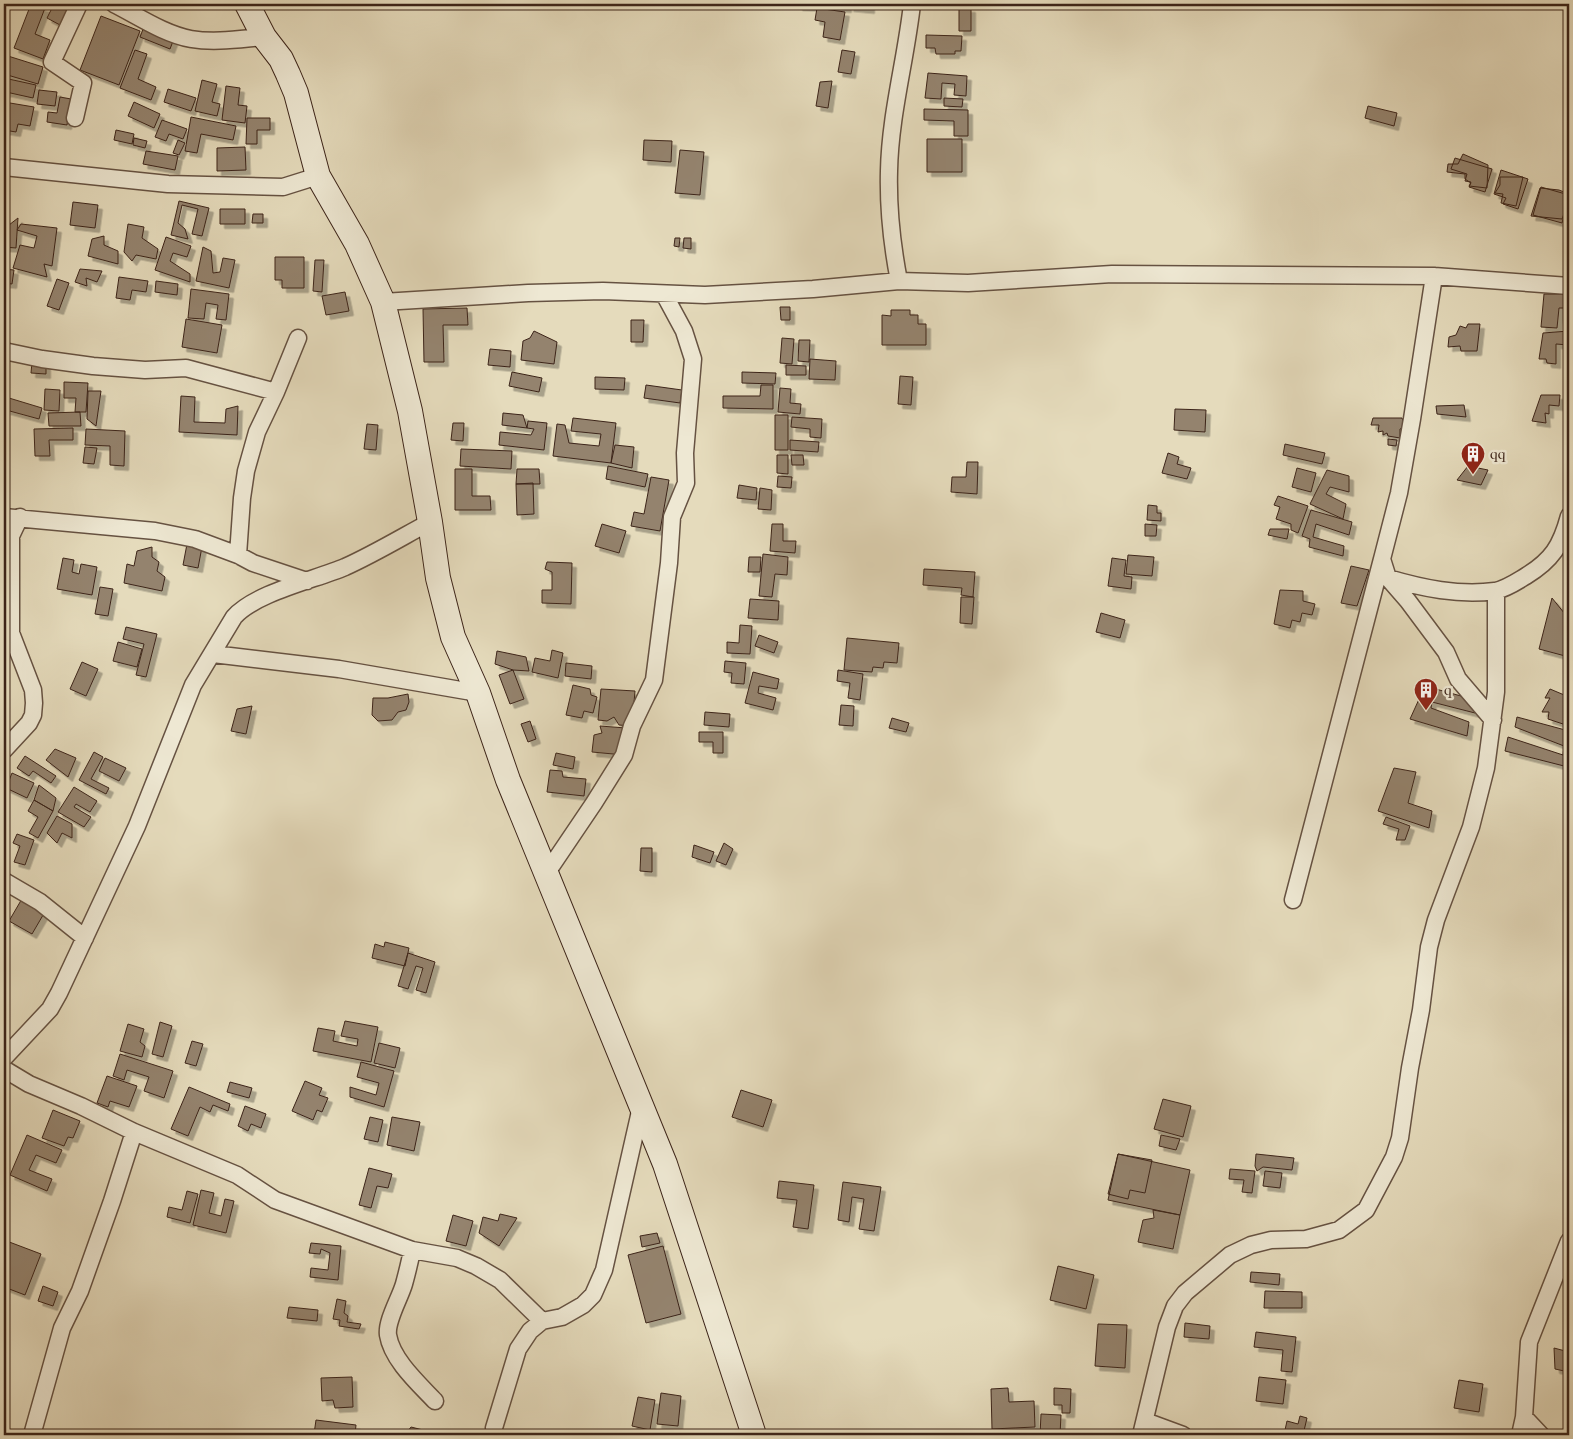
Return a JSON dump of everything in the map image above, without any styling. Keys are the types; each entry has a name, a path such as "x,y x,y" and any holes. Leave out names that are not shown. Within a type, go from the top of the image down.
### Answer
{"street":[{"path":"75,118 83,83 52,62 79,4"},
{"path":"114,4 173,34 191,39 223,40 264,37"},
{"path":"247,4 264,37 281,59 296,93 318,176 357,244 382,302 410,411 438,578 453,637 478,693 508,780 665,1164 754,1435"},
{"path":"899,281 893,250 889,170 892,132 912,4"},
{"path":"4,168 168,184 283,187 318,176"},
{"path":"382,302 528,293 603,291 705,295 813,289 899,281 968,282 1112,274 1434,276 1569,286"},
{"path":"1293,900 1399,493 1434,276"},
{"path":"546,874 599,796 624,755 632,726 654,680 669,563 672,517 686,483 685,453 693,359 684,331 664,294"},
{"path":"238,555 246,471 257,432 298,338"},
{"path":"4,351 42,359 93,366 145,370 186,368 276,392"},
{"path":"1388,578 1443,590 1496,590 1511,585 1540,567 1554,553 1563,538 1569,516"},
{"path":"4,750 29,723 33,716 34,702 28,677 12,632 12,517 155,531 194,539 238,555 253,563 307,581"},
{"path":"4,1058 50,1010 137,826 193,685 234,617 257,600 346,566 430,522"},
{"path":"1382,559 1388,578 1408,601 1446,652 1458,679 1493,720"},
{"path":"1183,1435 1143,1428 1167,1327 1175,1306 1185,1293 1230,1255 1250,1245 1271,1240 1306,1239 1339,1230 1366,1210 1394,1157 1400,1138 1421,1010 1429,947 1436,920 1471,828 1486,768 1496,692 1496,590"},
{"path":"213,654 339,668 478,693"},
{"path":"4,881 40,902 85,938"},
{"path":"4,1069 29,1084 81,1106 134,1132 237,1175 275,1200 412,1250 457,1258 476,1266 500,1280 542,1321"},
{"path":"494,1428 518,1349 530,1331 542,1321 562,1318 583,1305 593,1295 604,1270 641,1107"},
{"path":"32,1435 62,1328 80,1290 134,1132"},
{"path":"1520,1435 1524,1417 1529,1342 1564,1264 1569,1242"},
{"path":"412,1250 404,1284 392,1316 388,1334 392,1347 408,1373 435,1401"},
{"path":"1524,1417 1541,1435"}],"building":[{"path":"31,4 45,8 35,34 50,40 43,59 14,48"},
{"path":"54,4 70,4 60,25 47,18"},
{"path":"798,4 847,4 847,8 798,6"},
{"path":"850,4 870,4 870,9 849,7"},
{"path":"817,8 845,12 840,40 823,37 825,22 815,20"},
{"path":"959,8 971,8 971,31 959,31"},
{"path":"101,16 140,31 119,85 80,70"},
{"path":"145,24 175,36 170,49 140,37"},
{"path":"926,35 962,36 961,51 955,51 955,54 936,54 935,48 926,48"},
{"path":"135,50 147,54 138,79 156,87 151,100 120,88"},
{"path":"842,50 855,52 851,74 838,72"},
{"path":"8,56 43,67 38,84 4,74"},
{"path":"928,73 967,76 966,96 954,95 955,84 942,83 941,99 925,98"},
{"path":"4,78 36,85 33,98 6,92 4,96"},
{"path":"202,80 217,84 212,102 220,104 217,116 195,111"},
{"path":"832,81 828,108 816,106 820,82"},
{"path":"226,86 240,88 238,105 247,106 245,123 222,120"},
{"path":"168,89 196,98 191,111 164,102"},
{"path":"39,90 57,92 55,106 37,104"},
{"path":"60,97 71,99 67,125 47,122 48,112 57,113"},
{"path":"944,98 963,99 962,107 944,106"},
{"path":"4,102 34,107 30,126 18,124 16,132 4,130"},
{"path":"134,102 160,114 154,128 128,116"},
{"path":"1368,106 1397,113 1394,126 1365,118"},
{"path":"924,109 968,110 968,136 954,136 954,121 924,120"},
{"path":"191,117 236,126 233,140 201,134 197,153 185,151"},
{"path":"247,118 270,118 270,130 257,130 257,144 246,144"},
{"path":"162,120 187,129 183,139 169,134 166,141 155,137"},
{"path":"116,130 134,134 132,144 114,140"},
{"path":"134,138 147,141 145,148 133,145"},
{"path":"927,139 962,139 962,172 927,172"},
{"path":"178,140 185,143 179,155 173,153"},
{"path":"644,140 672,141 671,162 643,160"},
{"path":"245,147 246,170 217,171 217,148"},
{"path":"680,150 704,152 700,195 675,193"},
{"path":"146,151 178,156 175,170 143,164"},
{"path":"1463,154 1488,165 1487,188 1469,186 1471,183 1465,179 1465,174 1447,172 1448,164 1458,164"},
{"path":"1455,158 1492,169 1485,192 1469,187 1471,182 1465,181 1467,174 1451,169"},
{"path":"1501,170 1528,179 1518,209 1503,204 1506,198 1494,194"},
{"path":"1500,177 1523,177 1516,206 1501,203 1503,194 1495,193 1500,185"},
{"path":"1541,187 1569,195 1562,223 1533,215"},
{"path":"1540,188 1559,190 1569,194 1569,200 1562,219 1531,216"},
{"path":"179,201 209,208 202,236 192,234 198,209 182,205 178,223 185,229 188,239 171,235"},
{"path":"73,202 98,205 95,228 70,225"},
{"path":"220,209 245,209 245,224 220,224"},
{"path":"253,214 263,214 263,223 252,223"},
{"path":"18,218 16,248 4,247 4,222 9,225"},
{"path":"21,224 57,228 52,266 44,264 47,277 13,268 20,245 34,248 37,236 17,230"},
{"path":"128,224 144,227 142,238 158,249 156,259 136,255 132,261 124,252"},
{"path":"104,236 104,245 118,251 118,264 88,256 92,239"},
{"path":"166,237 191,246 187,257 173,253 170,261 190,274 190,282 155,270"},
{"path":"675,238 680,238 679,247 674,246"},
{"path":"684,238 691,238 691,249 683,248"},
{"path":"203,247 211,251 213,273 220,272 223,258 235,260 229,288 196,281"},
{"path":"275,257 304,257 304,288 282,288 282,280 275,280"},
{"path":"315,260 324,260 322,292 313,291"},
{"path":"4,269 14,270 12,284 4,283"},
{"path":"80,269 102,271 97,282 86,278 87,286 75,282"},
{"path":"119,277 148,281 146,292 132,290 130,300 116,298"},
{"path":"57,279 69,283 59,310 47,306"},
{"path":"156,281 178,284 177,295 155,292"},
{"path":"191,289 229,294 226,320 216,319 218,305 206,303 204,319 188,318"},
{"path":"345,292 349,311 326,315 322,296"},
{"path":"1544,294 1569,294 1569,308 1559,308 1557,328 1541,327"},
{"path":"780,307 790,307 790,320 781,320"},
{"path":"467,308 468,325 443,325 444,362 424,362 423,309"},
{"path":"891,310 910,310 910,315 918,315 918,324 926,324 926,345 882,345 882,315 891,316"},
{"path":"186,319 222,325 217,353 182,347"},
{"path":"631,320 644,320 643,342 631,342"},
{"path":"1468,324 1480,324 1477,351 1461,351 1460,346 1448,347 1449,337 1456,335 1460,326 1466,328"},
{"path":"534,331 557,342 554,364 521,360 523,341 530,338"},
{"path":"1569,331 1569,345 1556,344 1556,364 1547,363 1546,359 1539,359 1543,333"},
{"path":"782,338 794,339 792,364 780,363"},
{"path":"799,340 810,340 809,362 798,361"},
{"path":"490,349 511,351 510,367 488,365"},
{"path":"810,359 836,361 835,380 809,379"},
{"path":"32,362 46,362 46,374 31,373"},
{"path":"786,365 806,366 806,375 786,375"},
{"path":"512,372 542,378 539,392 509,386"},
{"path":"742,372 776,373 775,384 742,383"},
{"path":"900,376 913,377 911,405 898,404"},
{"path":"595,377 625,378 624,390 595,389"},
{"path":"64,382 88,383 86,412 75,412 76,398 64,398"},
{"path":"646,385 682,390 680,403 644,398"},
{"path":"761,385 773,385 773,409 723,408 723,396 760,396"},
{"path":"780,388 791,389 790,403 801,404 800,414 778,412"},
{"path":"45,389 60,390 59,411 44,410"},
{"path":"88,391 101,391 96,426 87,419"},
{"path":"1541,395 1560,395 1559,406 1549,405 1549,414 1545,413 1546,423 1532,421"},
{"path":"181,396 195,397 194,422 225,423 226,409 238,406 237,435 179,432"},
{"path":"9,398 42,408 39,419 6,410"},
{"path":"1464,405 1466,417 1437,414 1436,406"},
{"path":"1175,409 1206,410 1205,432 1174,430"},
{"path":"80,412 81,426 49,426 48,413"},
{"path":"503,413 523,415 527,428 502,425"},
{"path":"775,415 788,415 788,450 775,450"},
{"path":"792,417 822,419 821,438 810,437 810,429 791,427"},
{"path":"573,418 616,423 611,463 553,456 557,424 565,425 569,443 599,446 601,434 571,431"},
{"path":"1373,418 1402,418 1405,427 1400,429 1400,438 1388,436 1387,433 1383,435 1383,431 1378,432 1379,425 1371,425"},
{"path":"528,421 547,423 544,450 499,445 500,432 531,435 534,429 527,428"},
{"path":"453,423 464,423 463,441 451,440"},
{"path":"367,424 378,425 376,450 364,449"},
{"path":"73,428 73,440 49,440 50,456 35,456 34,429"},
{"path":"86,429 125,431 124,466 110,465 110,446 85,445"},
{"path":"1388,439 1397,440 1396,446 1388,445"},
{"path":"790,440 819,442 818,452 790,450"},
{"path":"1285,444 1325,453 1322,464 1283,455"},
{"path":"615,445 634,447 632,468 611,463"},
{"path":"85,447 97,448 94,464 83,463"},
{"path":"461,449 512,451 511,469 460,466"},
{"path":"1168,453 1179,457 1177,464 1191,468 1187,479 1162,473"},
{"path":"777,455 788,455 788,474 777,473"},
{"path":"791,455 803,455 804,465 792,465"},
{"path":"967,462 978,462 977,494 951,492 952,477 966,477"},
{"path":"608,466 648,474 645,487 606,479"},
{"name":"qq","path":"1468,466 1488,470 1481,485 1457,480"},
{"path":"1297,468 1316,473 1311,492 1292,487"},
{"path":"455,469 472,469 472,496 490,496 491,510 455,510"},
{"path":"517,469 539,469 540,484 516,484"},
{"path":"1327,470 1349,476 1349,492 1330,487 1326,494 1346,504 1343,519 1310,504"},
{"path":"778,476 792,477 791,488 777,487"},
{"path":"651,477 669,480 660,531 631,526 634,512 644,514"},
{"path":"533,483 534,514 517,515 516,484"},
{"path":"739,485 757,488 756,500 737,498"},
{"path":"760,488 772,490 771,510 758,509"},
{"path":"1278,496 1308,506 1298,533 1291,530 1291,524 1276,519 1280,507 1274,505"},
{"path":"1148,505 1157,506 1157,513 1161,513 1161,521 1147,520"},
{"path":"1311,510 1352,522 1349,535 1316,524 1313,537 1344,546 1343,556 1309,547 1310,539 1302,536"},
{"path":"602,524 626,531 619,553 595,546"},
{"path":"772,524 783,524 783,541 796,541 795,553 770,551"},
{"path":"1145,524 1157,525 1156,536 1145,536"},
{"path":"1270,529 1289,529 1287,539 1268,535"},
{"path":"187,544 202,547 198,568 183,565"},
{"path":"152,547 152,557 159,562 157,571 165,577 162,591 124,583 127,564 134,566 137,551"},
{"path":"763,554 788,557 787,575 775,574 772,597 759,596"},
{"path":"1128,555 1154,557 1152,576 1126,574"},
{"path":"749,557 761,557 760,572 748,572"},
{"path":"63,558 74,560 72,572 79,574 81,564 97,567 92,595 57,589"},
{"path":"1112,558 1126,560 1124,576 1132,577 1131,589 1108,586"},
{"path":"547,562 572,563 571,604 542,603 542,590 552,590 552,572 545,569"},
{"path":"1351,566 1369,570 1357,606 1341,603"},
{"path":"924,569 975,572 973,597 961,595 962,588 923,585"},
{"path":"100,587 113,589 108,616 95,614"},
{"path":"1280,590 1303,591 1303,601 1315,604 1312,615 1302,613 1300,622 1292,620 1290,628 1274,624"},
{"path":"961,597 974,597 972,624 960,623"},
{"path":"1552,598 1569,619 1569,657 1539,649"},
{"path":"750,599 779,601 778,620 748,618"},
{"path":"1101,613 1125,620 1120,638 1096,632"},
{"path":"740,625 752,626 750,654 727,653 727,642 739,643"},
{"path":"126,627 157,634 146,677 136,675 144,644 123,639"},
{"path":"759,635 778,642 774,653 755,646"},
{"path":"847,638 899,643 897,663 884,662 883,668 873,667 872,672 844,670"},
{"path":"118,642 142,649 137,667 113,661"},
{"path":"552,650 563,653 558,678 532,672 535,658 550,661"},
{"path":"497,651 526,657 529,671 513,670 495,664"},
{"path":"725,661 746,663 744,684 731,683 732,673 724,672"},
{"path":"82,662 98,669 86,696 70,689"},
{"path":"566,663 592,666 591,679 565,676"},
{"path":"513,670 524,699 510,704 499,675"},
{"path":"838,670 863,674 860,700 848,698 850,683 837,681"},
{"path":"753,672 779,679 777,689 759,686 758,693 776,698 773,710 745,703"},
{"path":"573,685 590,689 591,695 597,697 593,713 584,711 582,718 566,715"},
{"name":"q","path":"1425,686 1479,701 1475,713 1432,702 1431,708 1469,722 1467,736 1410,719"},
{"path":"601,689 635,691 632,726 619,725 614,717 607,721 598,720"},
{"path":"1550,689 1569,697 1569,726 1548,719 1549,712 1542,712 1550,698 1545,698"},
{"path":"408,694 409,702 406,710 398,712 392,720 378,721 372,715 373,698 388,698"},
{"path":"841,705 854,706 853,726 839,725"},
{"path":"252,706 246,734 231,731 237,709"},
{"path":"705,712 730,714 729,727 704,725"},
{"path":"1517,717 1569,731 1568,767 1505,751 1508,737 1563,755 1564,746 1515,727"},
{"path":"892,718 909,723 906,732 889,728"},
{"path":"530,721 536,739 528,742 521,724"},
{"path":"600,726 626,728 624,755 592,752 594,735 602,733"},
{"path":"699,732 723,732 723,753 713,753 713,742 699,742"},
{"path":"55,749 76,758 68,777 46,760"},
{"path":"94,752 103,757 91,779 109,788 106,794 79,780"},
{"path":"556,753 575,757 573,769 553,765"},
{"path":"25,756 56,776 51,783 33,771 29,776 17,768"},
{"path":"105,758 126,768 119,781 99,771"},
{"path":"1394,768 1416,772 1408,803 1432,811 1429,828 1378,811"},
{"path":"550,770 562,771 563,777 586,779 584,796 547,792"},
{"path":"12,773 34,783 27,798 6,788"},
{"path":"39,785 56,798 53,811 34,800"},
{"path":"74,787 97,801 90,812 76,804 74,807 91,817 84,827 58,812"},
{"path":"34,800 53,811 38,838 29,833 38,817 28,811"},
{"path":"57,816 72,824 72,838 62,833 57,843 47,833"},
{"path":"1386,817 1410,826 1405,840 1396,840 1399,829 1383,824"},
{"path":"17,834 34,840 25,865 14,862 20,846 13,843"},
{"path":"724,843 733,849 726,865 716,861"},
{"path":"694,845 714,852 710,863 692,857"},
{"path":"641,848 652,848 652,872 640,871"},
{"path":"23,897 46,910 32,934 9,921"},
{"path":"385,942 409,948 405,966 372,958 375,944 384,947"},
{"path":"408,953 435,962 426,993 416,990 423,968 416,966 408,989 398,986"},
{"path":"345,1021 378,1027 371,1062 313,1051 318,1028 335,1031 333,1041 357,1046 358,1039 341,1036"},
{"path":"160,1022 172,1026 163,1057 152,1054"},
{"path":"128,1024 144,1029 140,1042 145,1046 142,1057 120,1051"},
{"path":"192,1041 203,1044 196,1066 185,1063"},
{"path":"379,1043 400,1048 395,1068 374,1063"},
{"path":"120,1054 173,1071 164,1098 144,1091 149,1077 127,1070 124,1080 113,1076"},
{"path":"361,1062 394,1071 384,1107 350,1097 350,1087 376,1095 379,1083 357,1077"},
{"path":"107,1076 137,1086 129,1107 110,1101 108,1107 97,1103"},
{"path":"305,1081 322,1088 319,1095 328,1098 322,1112 317,1110 313,1120 292,1111"},
{"path":"230,1082 252,1088 249,1098 227,1092"},
{"path":"189,1087 230,1104 228,1111 213,1105 210,1112 200,1107 188,1136 171,1129"},
{"path":"741,1090 772,1100 763,1127 732,1117"},
{"path":"1163,1099 1191,1106 1183,1137 1154,1129"},
{"path":"245,1106 266,1114 261,1128 251,1124 248,1131 238,1126"},
{"path":"53,1110 80,1121 73,1138 68,1137 64,1146 42,1138"},
{"path":"370,1117 383,1120 378,1142 364,1139"},
{"path":"392,1117 420,1122 414,1151 387,1145"},
{"path":"27,1135 62,1150 56,1163 36,1155 29,1170 52,1179 47,1191 10,1175"},
{"path":"1161,1135 1180,1139 1176,1150 1159,1146"},
{"path":"1118,1154 1152,1160 1145,1193 1130,1190 1128,1199 1108,1194"},
{"path":"1118,1154 1190,1170 1180,1215 1108,1200"},
{"path":"1256,1154 1294,1158 1292,1170 1263,1167 1257,1171 1255,1166"},
{"path":"369,1168 392,1174 388,1188 377,1186 371,1208 359,1205"},
{"path":"1230,1169 1255,1171 1252,1193 1242,1192 1244,1180 1229,1179"},
{"path":"1265,1171 1282,1173 1280,1188 1263,1186"},
{"path":"779,1181 814,1185 808,1229 793,1227 797,1200 777,1198"},
{"path":"843,1182 881,1187 874,1231 859,1229 864,1199 852,1197 849,1222 838,1220"},
{"path":"201,1190 214,1193 209,1213 221,1216 225,1199 234,1201 226,1233 193,1225"},
{"path":"187,1191 198,1194 190,1223 167,1217 169,1207 182,1210"},
{"path":"1153,1210 1180,1215 1173,1249 1138,1242 1143,1220 1154,1218"},
{"path":"500,1214 517,1218 499,1246 479,1233 483,1217 498,1221"},
{"path":"453,1215 473,1221 466,1246 446,1241"},
{"path":"657,1233 660,1243 642,1247 640,1236"},
{"path":"4,1240 41,1254 25,1295 4,1287"},
{"path":"311,1243 341,1246 338,1280 310,1277 311,1268 328,1270 330,1253 321,1249 320,1254 309,1253"},
{"path":"663,1246 681,1314 646,1323 628,1255"},
{"path":"1058,1266 1094,1275 1086,1309 1050,1300"},
{"path":"1251,1272 1280,1274 1279,1285 1250,1282"},
{"path":"43,1286 58,1292 53,1306 38,1301"},
{"path":"1265,1291 1302,1292 1302,1308 1264,1308"},
{"path":"337,1299 346,1301 344,1313 348,1316 347,1322 361,1324 359,1329 339,1326 340,1320 333,1319"},
{"path":"289,1307 318,1310 317,1321 287,1318"},
{"path":"1185,1323 1210,1326 1209,1339 1184,1337"},
{"path":"1098,1324 1127,1325 1125,1368 1095,1366"},
{"path":"1256,1332 1296,1337 1292,1372 1281,1371 1283,1350 1254,1347"},
{"path":"1554,1348 1569,1352 1569,1372 1555,1369"},
{"path":"352,1377 353,1407 335,1408 333,1400 322,1401 321,1378"},
{"path":"1259,1377 1286,1380 1283,1404 1256,1401"},
{"path":"1459,1380 1483,1384 1479,1412 1454,1408"},
{"path":"1008,1388 1009,1402 1034,1401 1035,1427 992,1429 991,1389"},
{"path":"1054,1388 1071,1389 1070,1413 1062,1413 1062,1405 1054,1405"},
{"path":"661,1393 681,1396 678,1426 657,1424"},
{"path":"638,1397 655,1400 650,1430 632,1426"},
{"path":"1041,1414 1061,1415 1060,1435 1040,1435"},
{"path":"1300,1416 1307,1418 1303,1435 1285,1430 1287,1421 1298,1424"},
{"path":"316,1420 356,1425 355,1435 314,1434"},
{"path":"411,1427 423,1430 420,1435 405,1435"},
{"path":"370,1430 402,1435 369,1435"}],"place":[{"name":"qq","path":"1473,475"},
{"name":"q","path":"1426,711"}]}
